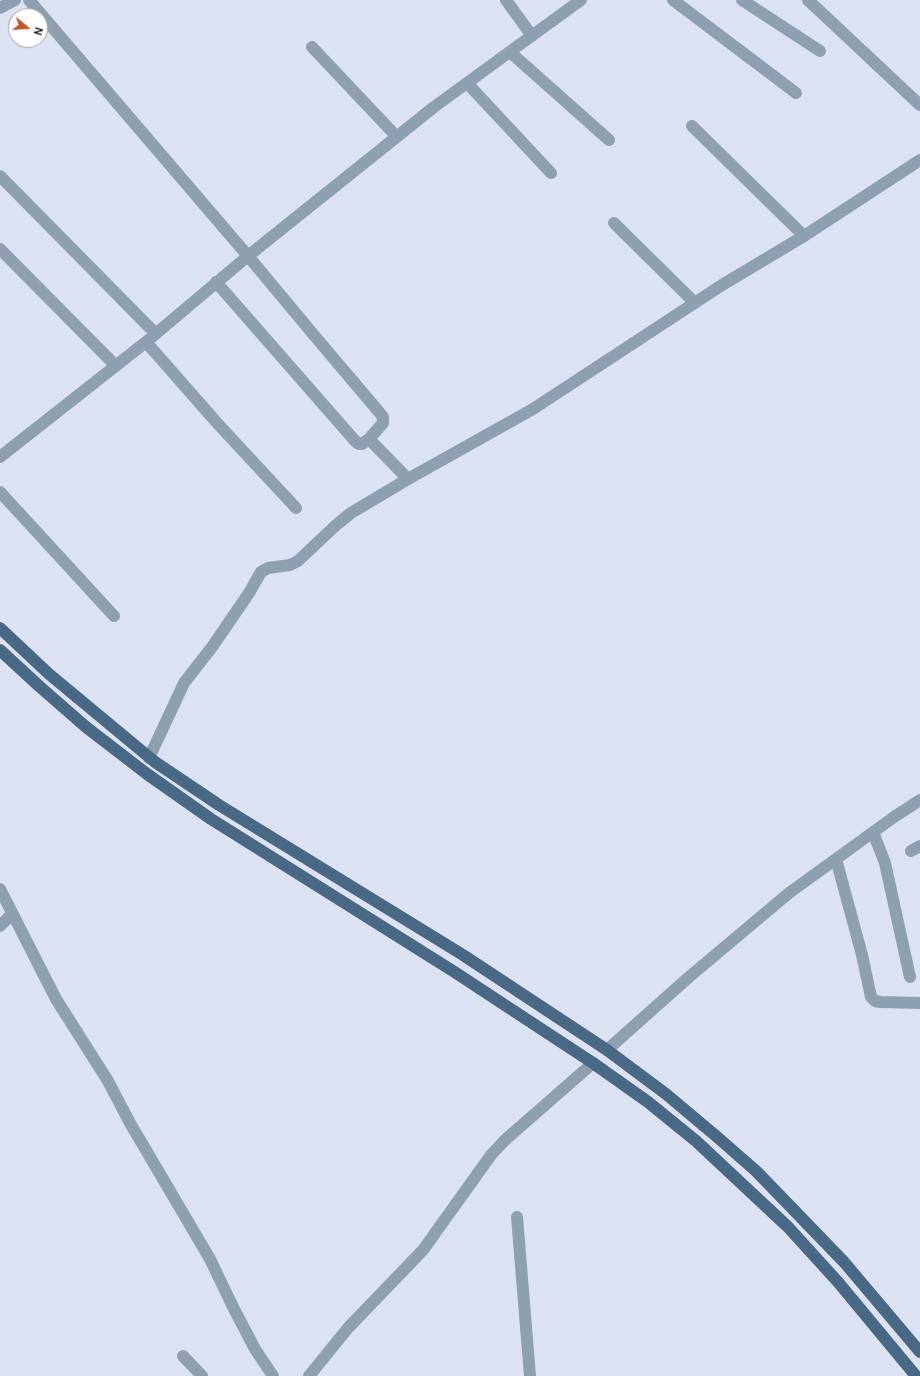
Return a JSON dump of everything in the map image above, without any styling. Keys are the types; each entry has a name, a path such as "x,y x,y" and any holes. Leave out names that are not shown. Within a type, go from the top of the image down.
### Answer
{"main road":[{"path":"0,628 49,674 149,758 219,805 444,943 607,1050 666,1094 756,1171 844,1262 920,1352"},
{"path":"0,650 86,727 211,819 433,959 594,1063 648,1102 696,1141 788,1226 838,1282 916,1376"},
{"path":"433,959 444,943"}],"street":[{"path":"0,8 15,0"},
{"path":"29,0 248,256 383,417 383,423 369,439 362,444 356,442 216,282"},
{"path":"506,0 532,36"},
{"path":"0,457 146,342 216,282 434,107 581,0"},
{"path":"673,0 796,93"},
{"path":"742,0 820,51"},
{"path":"808,0 920,105"},
{"path":"312,48 397,137"},
{"path":"510,52 609,140"},
{"path":"467,83 551,173"},
{"path":"692,126 804,236"},
{"path":"149,758 184,683 212,647 249,593 261,572 268,568 290,565 298,561 351,513 532,409 761,261 804,236 920,160"},
{"path":"0,176 155,333"},
{"path":"614,223 695,303"},
{"path":"0,249 116,366"},
{"path":"146,342 218,424 296,508"},
{"path":"369,439 408,479"},
{"path":"0,492 114,616"},
{"path":"607,1050 689,977 789,893 920,800"},
{"path":"873,832 886,863 910,977"},
{"path":"836,859 862,955 871,997 875,1001 880,1002 920,1003"},
{"path":"0,889 56,999 108,1081 130,1122 210,1259 255,1349 273,1376"},
{"path":"0,926 12,914"},
{"path":"309,1376 348,1328 423,1250 491,1155 505,1140 594,1063"},
{"path":"517,1216 530,1376"},
{"path":"183,1356 202,1376"}]}
